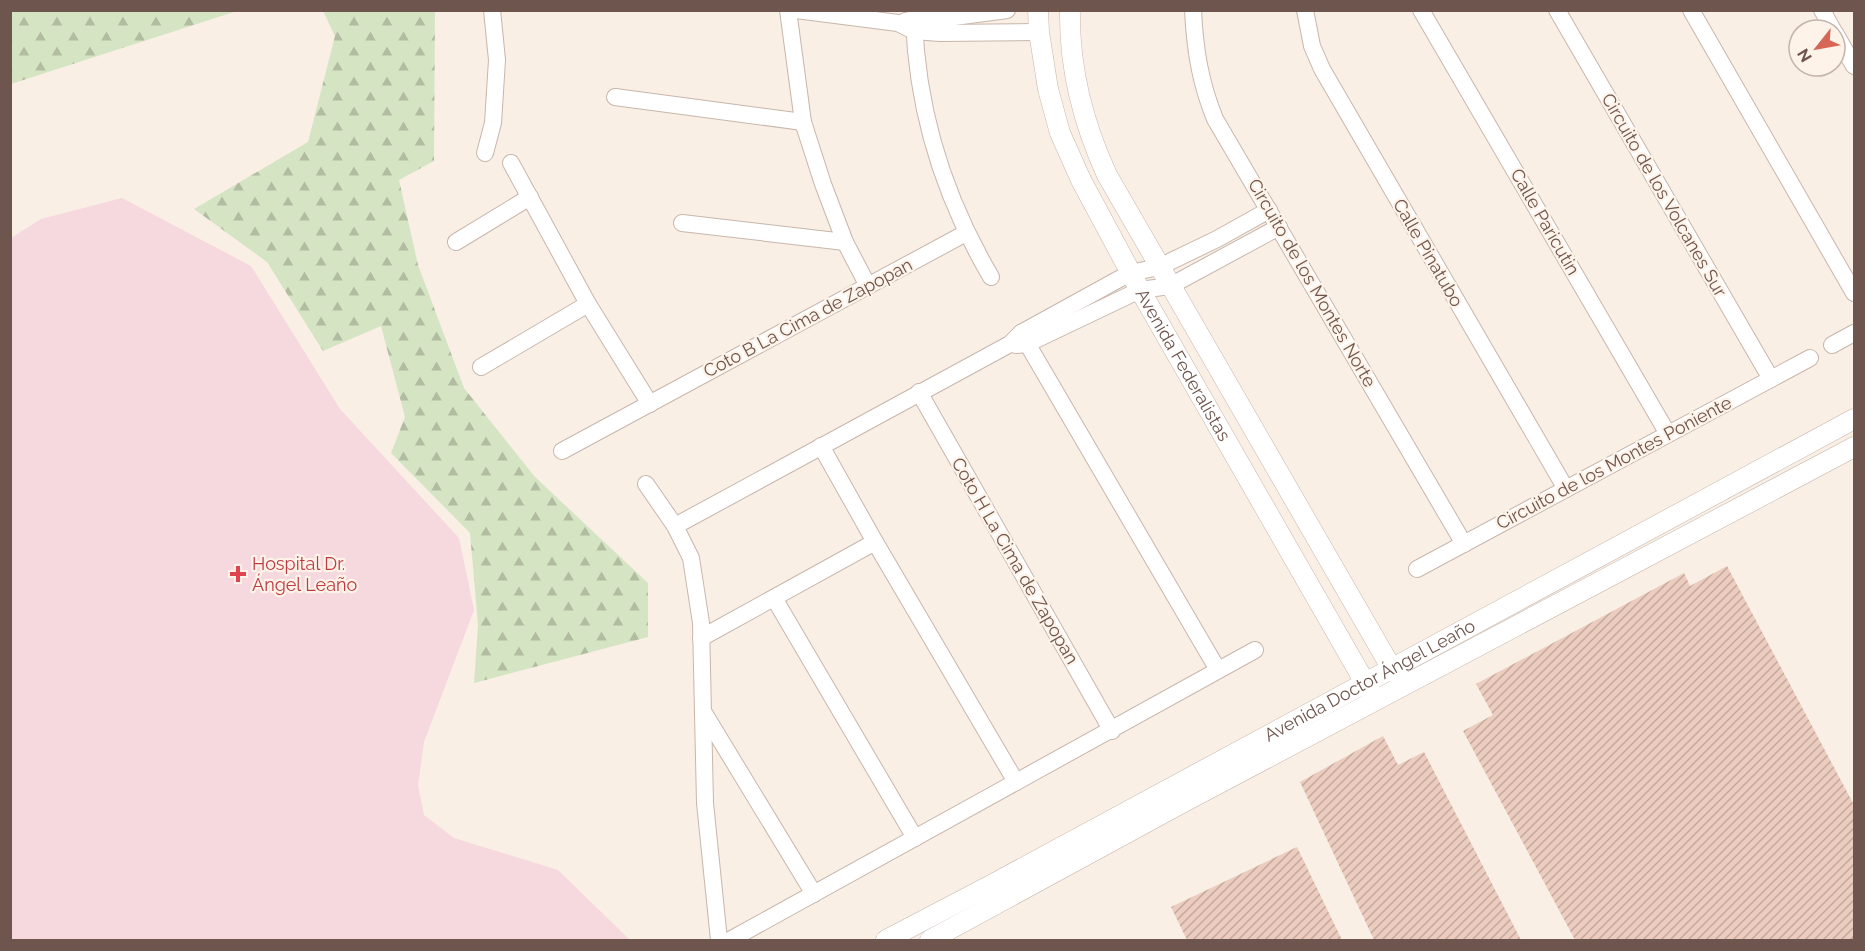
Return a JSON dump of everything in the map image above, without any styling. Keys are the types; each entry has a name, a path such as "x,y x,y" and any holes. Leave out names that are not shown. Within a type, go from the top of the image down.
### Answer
{"street":[{"path":"486,153 493,123 497,71 493,17 505,10"},
{"path":"788,10 803,122 845,242 868,286"},
{"path":"796,10 909,24 940,33 1039,32"},
{"path":"909,24 1007,10"},
{"name":"Avenida Federalistas","path":"1038,10 1048,89 1060,133 1081,180 1140,291 1376,701"},
{"name":"Avenida Federalistas","path":"1070,10 1077,88 1086,124 1107,175 1392,669 1406,685"},
{"name":"Circuito de los Montes Norte","path":"1193,10 1196,55 1208,102 1215,118 1464,544"},
{"name":"Calle Pinatubo","path":"1305,10 1312,46 1322,69 1566,489"},
{"name":"Calle Paricutin","path":"1421,10 1668,434"},
{"name":"Circuito de los Volcanes Sur","path":"1557,10 1771,379"},
{"path":"1691,10 1854,293"},
{"path":"909,24 930,135 940,168 966,233 991,277"},
{"path":"615,96 803,122"},
{"path":"512,163 588,304 650,404"},
{"path":"456,242 530,197"},
{"path":"675,526 919,392 1020,340 1130,273 1159,267 1269,210"},
{"path":"681,223 845,242"},
{"path":"1020,340 1140,291 1170,286 1279,227"},
{"name":"Coto B La Cima de Zapopan","path":"562,451 966,233"},
{"path":"1205,245 1215,262"},
{"path":"481,367 588,304"},
{"path":"1832,345 1854,333"},
{"path":"1020,340 1218,670"},
{"name":"Circuito de los Montes Poniente","path":"1417,569 1810,358"},
{"name":"Coto H La Cima de Zapopan","path":"919,392 1112,730"},
{"name":"Avenida Doctor Ángel Leaño","path":"886,940 1854,419"},
{"path":"821,446 1016,782"},
{"name":"Avenida Doctor Ángel Leaño","path":"930,940 1180,804 1854,447"},
{"path":"646,484 675,526 691,558 701,623 705,803 719,940"},
{"path":"701,638 875,542"},
{"path":"1557,579 1568,599"},
{"path":"774,598 915,838"},
{"path":"730,940 1255,650"},
{"path":"703,710 814,894"}],"shaded area":[{"name":"Hospital Dr. Ángel Leaño","path":"122,198 251,266 340,409 459,538 474,610 424,742 418,785 424,815 454,838 558,870 630,940 11,940 11,238 41,219"}],"green space":[{"path":"11,10 237,10 237,11 11,84"},
{"path":"323,11 435,11 434,161 399,180 418,265 464,388 535,477 648,583 648,637 474,683 478,625 470,533 391,453 405,417 381,326 323,351 267,262 194,209 308,142 335,36"}],"building":[{"path":"1727,566 1854,805 1854,940 1575,940 1463,731 1493,715 1476,684 1684,573 1690,586"},
{"path":"1383,736 1398,765 1424,752 1521,940 1374,940 1300,782"},
{"path":"1297,847 1342,940 1187,940 1171,907"}],"place":[{"name":"Hospital Dr. Ángel Leaño","path":"238,574"}]}
